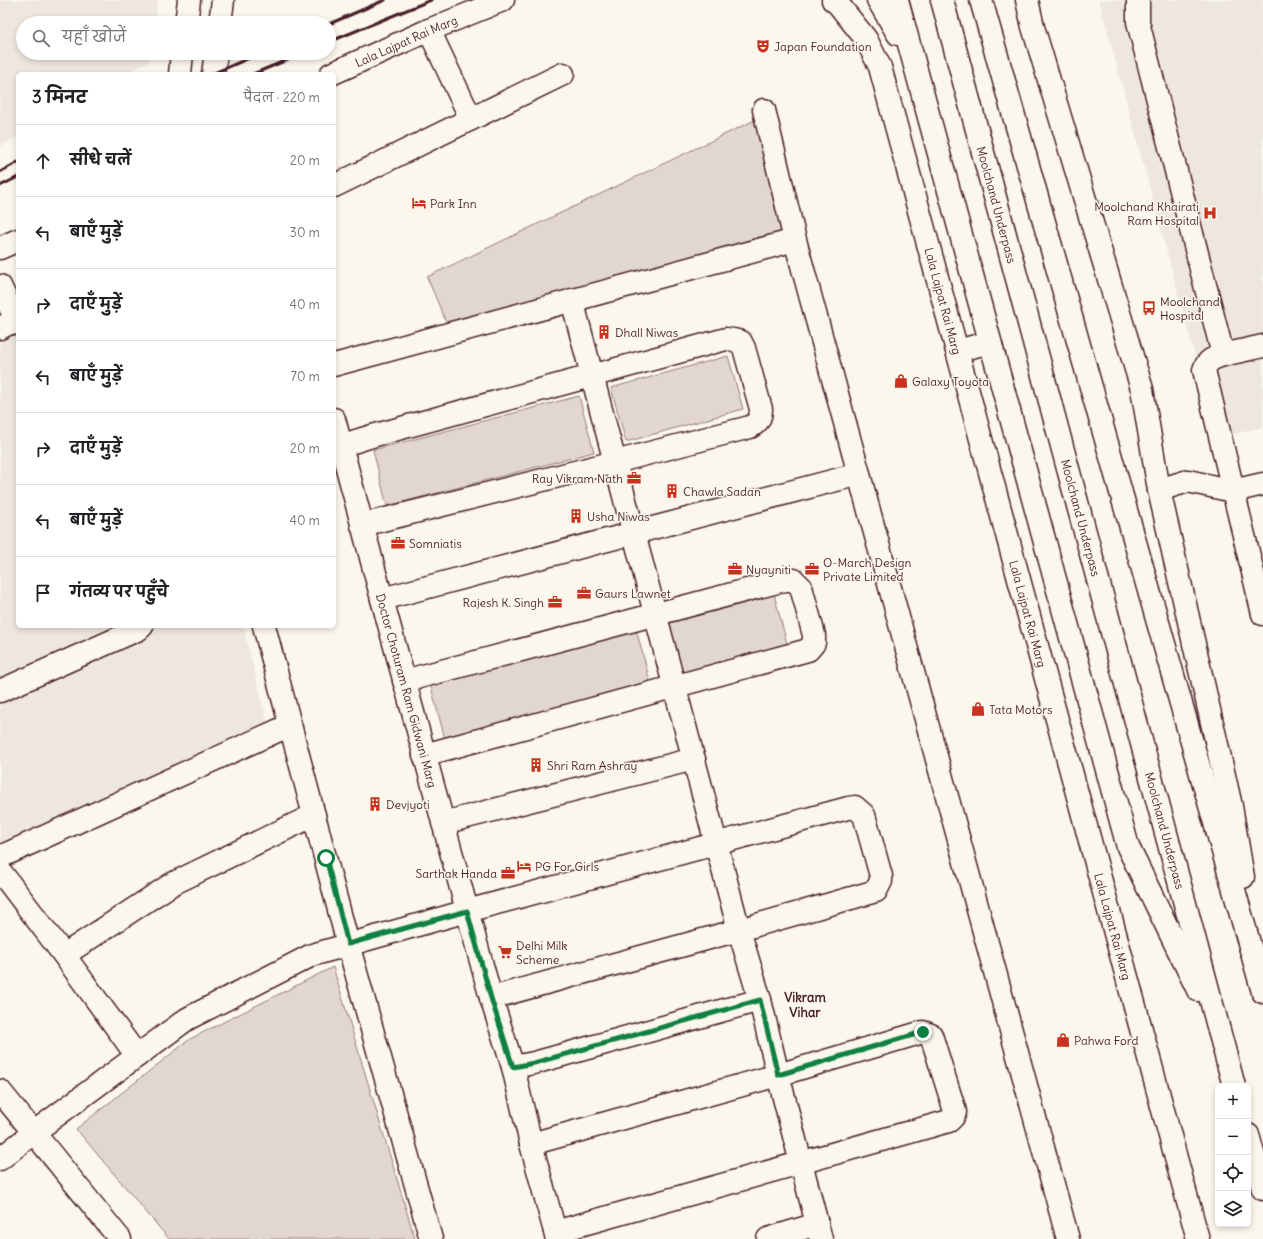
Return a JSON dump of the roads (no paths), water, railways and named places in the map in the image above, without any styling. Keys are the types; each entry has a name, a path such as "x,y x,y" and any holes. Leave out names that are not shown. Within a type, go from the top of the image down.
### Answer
{"street":[{"path":"187,16 190,0"},
{"path":"221,16 223,0"},
{"name":"Lala Lajpat Rai Marg","path":"335,72 429,30 502,0"},
{"name":"Lala Lajpat Rai Marg","path":"833,0 838,4 866,39 880,68 1198,1239"},
{"path":"878,0 913,60"},
{"path":"897,0 1128,847 1221,1036 1233,1083"},
{"name":"Moolchand Underpass","path":"942,0 1221,1036"},
{"path":"981,0 1262,990"},
{"path":"1027,0 1033,27 1142,389 1159,490 1231,806 1262,990"},
{"path":"1033,27 1039,0"},
{"path":"1138,0 1138,22 1223,355"},
{"path":"429,30 471,119"},
{"path":"180,72 181,60"},
{"path":"213,72 215,60"},
{"path":"336,185 563,74"},
{"path":"764,110 795,240 1068,1239"},
{"path":"336,364 795,240"},
{"path":"0,248 16,241"},
{"path":"0,286 13,323"},
{"path":"572,300 739,930 760,1000 819,1232 768,1239"},
{"path":"340,446 726,339 741,342 761,409 761,416 757,423 750,427 362,526"},
{"path":"957,351 990,342"},
{"path":"1263,346 1212,359 1206,364 1204,370 1263,614"},
{"name":"Doctor Choturam Ram Gidwani Marg","path":"336,428 491,998 513,1067 531,1144 556,1235"},
{"path":"382,599 859,474"},
{"path":"1159,490 1188,481 1233,491 1263,484"},
{"path":"404,681 784,580 794,580 801,587 814,635 814,643 808,650 424,755"},
{"path":"0,691 141,628"},
{"path":"265,628 348,944 432,1239"},
{"path":"0,857 290,725"},
{"path":"443,823 694,759"},
{"path":"0,1159 187,1019 312,955 467,911 848,808 855,807 864,815 881,876 879,887 872,893 491,998"},
{"path":"64,955 172,884 314,815"},
{"path":"0,871 64,955 137,1056"},
{"path":"513,1067 534,1063 760,1000"},
{"path":"531,1144 778,1075 923,1032 931,1035 954,1108 955,1112 953,1117 948,1121 801,1162 556,1235"},
{"path":"0,1091 120,1239"},
{"path":"1251,1146 1263,1189"}],"railway":[{"path":"336,21 385,0"},
{"path":"336,39 431,0"},
{"path":"217,72 245,60"},
{"path":"258,72 287,60"},
{"path":"0,172 16,163"},
{"path":"0,186 16,178"}],"place":[{"name":"Japan Foundation","path":"763,46"},
{"name":"Park Inn","path":"419,203"},
{"name":"Moolchand Khairati Ram Hospital","path":"1210,213"},
{"name":"Moolchand Hospital","path":"1149,308"},
{"name":"Dhall Niwas","path":"604,332"},
{"name":"Galaxy Toyota","path":"901,381"},
{"name":"Ray Vikram Nath","path":"634,478"},
{"name":"Chawla Sadan","path":"672,491"},
{"name":"Usha Niwas","path":"576,516"},
{"name":"Somniatis","path":"398,543"},
{"name":"Nyayniti","path":"735,569"},
{"name":"O-March Design Private Limited","path":"812,569"},
{"name":"Gaurs Lawnet","path":"584,593"},
{"name":"Rajesh K. Singh","path":"555,602"},
{"name":"Tata Motors","path":"978,709"},
{"name":"Shri Ram Ashray","path":"536,765"},
{"name":"Devjyoti","path":"375,804"},
{"name":"PG For Girls","path":"524,866"},
{"name":"Sarthak Handa","path":"508,873"},
{"name":"Delhi Milk Scheme","path":"505,952"},
{"name":"Pahwa Ford","path":"1063,1040"}],"district":[{"name":"Vikram Vihar","path":"805,1004"}]}
